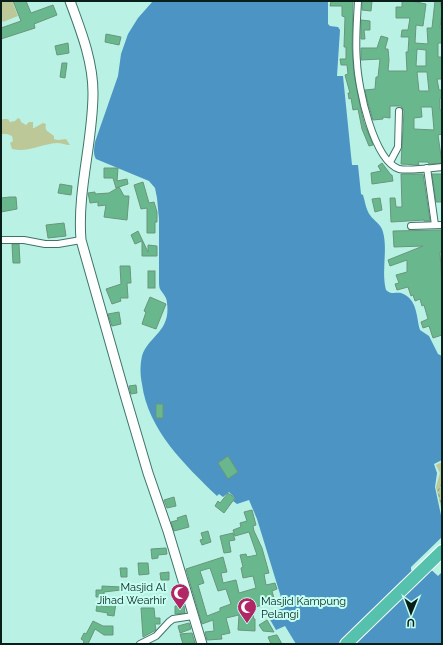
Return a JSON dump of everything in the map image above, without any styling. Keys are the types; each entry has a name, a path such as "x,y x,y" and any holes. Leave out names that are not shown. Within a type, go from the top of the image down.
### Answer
{"highway":[{"path":"346,644 442,551"}],"street":[{"path":"70,1 83,35 90,66 93,93 88,150 81,198 81,240 139,444 168,531 202,644"},
{"path":"358,1 356,60 360,86 372,132 380,150 397,168 442,167"},
{"path":"390,162 398,147 399,110"},
{"path":"427,168 435,225"},
{"path":"411,226 442,225"},
{"path":"1,240 24,240 52,244 81,240"},
{"path":"140,644 156,636 173,619 193,616"}],"path":[{"path":"442,483 438,491 442,506"}],"green space":[{"path":"1,1 12,1 18,16 3,22 1,18"},
{"path":"18,118 26,125 29,122 33,122 33,128 43,123 46,124 46,130 54,136 54,139 66,139 70,145 57,143 24,150 12,149 10,143 13,141 12,136 1,134 1,121 3,119 8,119 10,122 15,121"},
{"path":"442,462 442,512 436,487 440,473 436,465"}],"water":[{"path":"153,1 328,1 328,24 330,26 338,27 340,30 337,76 343,76 352,165 358,165 361,194 363,195 369,213 381,227 383,232 385,246 384,275 386,290 392,293 401,293 411,299 420,330 429,336 438,354 442,356 442,460 434,464 437,473 435,487 442,520 442,537 411,567 411,570 414,573 425,564 438,576 442,572 442,644 296,644 285,626 276,630 268,616 284,607 257,519 249,500 237,504 233,501 235,498 229,492 223,497 219,494 217,496 170,446 152,417 141,381 141,359 145,349 166,321 167,313 166,299 159,285 159,219 155,188 149,181 96,159 94,151 95,142 118,76 121,54 128,34 138,18"}],"building":[{"path":"13,1 26,1 31,13 53,5 57,15 34,24 35,28 1,39 1,28 21,21"},
{"path":"331,1 353,1 352,47 354,74 364,123 373,145 369,146 362,129 358,109 353,110 351,98 349,99 348,93 350,93 345,75 348,74 347,65 341,65 340,59 346,59 346,47 344,47 345,17 342,16 342,6 330,6"},
{"path":"362,1 372,1 371,11 362,10"},
{"path":"402,1 426,4 423,26 416,25 415,43 428,44 427,28 432,28 435,1 440,1 442,11 440,28 442,28 442,43 438,43 438,57 442,57 442,79 437,79 439,90 442,90 440,110 442,110 442,134 438,135 442,163 429,164 428,162 418,162 419,165 401,164 404,111 401,106 390,106 390,118 383,117 383,119 373,120 368,103 365,90 375,89 380,59 361,60 361,48 377,48 381,36 388,38 385,49 388,49 388,71 407,71 406,52 408,52 409,37 401,37 402,30 408,30 410,18 396,18 396,7 402,7","holes":["417,49 426,50 426,66 416,66","417,72 427,72 429,91 419,91","421,107 432,107 434,130 414,129 414,118 422,117"]},
{"path":"361,20 370,21 370,30 364,30 365,39 361,39"},
{"path":"106,34 121,37 119,45 105,42"},
{"path":"68,43 69,53 57,55 55,46"},
{"path":"62,63 67,63 65,78 60,77"},
{"path":"382,163 392,175 393,181 372,184 371,173 381,171 378,166"},
{"path":"104,168 118,168 117,181 127,179 128,184 116,188 113,178 104,178"},
{"path":"401,174 423,174 430,221 391,222 390,198 395,198 396,207 402,207"},
{"path":"432,174 442,174 442,202 436,202"},
{"path":"143,182 149,203 154,202 157,212 155,233 147,233 147,208 141,209 134,185"},
{"path":"60,184 72,186 71,195 58,193"},
{"path":"119,187 124,196 129,196 127,220 104,217 106,205 98,206 98,202 90,203 88,193 109,193"},
{"path":"16,197 17,209 1,212 1,198"},
{"path":"380,198 382,210 375,212 372,199"},
{"path":"64,223 66,236 48,238 46,225"},
{"path":"442,230 442,252 440,252 442,285 442,335 433,338 429,326 423,328 421,322 428,319 424,305 422,306 420,299 415,301 413,295 411,296 408,287 397,290 395,284 399,283 396,275 407,272 407,260 390,266 388,260 423,246 394,247 393,231"},
{"path":"138,231 148,252 148,245 157,246 157,256 142,256 142,241 135,244 131,235"},
{"path":"12,244 19,244 20,263 13,263"},
{"path":"120,266 130,266 131,283 127,283 128,298 120,298 121,301 112,304 106,289 121,284"},
{"path":"148,271 155,271 155,288 148,288"},
{"path":"150,297 166,304 156,329 142,324 146,312 144,311"},
{"path":"119,312 121,324 112,326 108,314"},
{"path":"136,385 137,393 131,394 129,386"},
{"path":"156,404 163,404 163,418 156,418"},
{"path":"228,456 238,472 228,479 218,463"},
{"path":"228,493 235,498 224,513 215,506 218,501 220,503"},
{"path":"174,497 176,506 167,508 164,500"},
{"path":"252,510 256,525 253,526 254,531 262,548 269,573 264,574 266,585 275,583 277,589 272,591 275,602 251,608 255,619 255,631 238,630 239,615 226,618 230,633 221,635 222,639 207,640 205,632 214,631 213,620 202,624 186,569 223,557 227,572 221,573 223,583 236,580 239,593 256,588 253,576 243,578 241,568 243,567 240,555 246,554 247,557 257,555 249,532 235,536 233,530 241,527 240,523 247,521 244,512","holes":["210,568 218,591 226,589 231,604 220,608 220,611 207,616 198,585 204,583 200,571"]},
{"path":"186,515 189,527 174,531 171,522"},
{"path":"208,531 211,542 202,545 200,540 203,539 201,533"},
{"path":"233,533 235,540 229,541 231,552 224,553 220,536"},
{"path":"166,548 167,554 158,555 158,558 152,559 151,549"},
{"path":"138,563 148,563 149,574 139,575"},
{"path":"120,568 127,568 127,577 121,577"},
{"path":"169,572 169,580 161,580 160,573"},
{"path":"102,586 121,587 121,590 104,592 104,597 96,597 96,590 102,590"},
{"path":"110,602 116,603 114,616 107,615 108,613 96,611 97,605 109,607"},
{"name":"Masjid Al Jihad Wearhir","path":"175,606 184,606 185,613 175,614"},
{"path":"141,608 154,608 155,618 160,618 160,624 155,624 156,630 143,637"},
{"path":"267,620 274,632 263,631 259,625"},
{"path":"93,621 103,626 113,626 113,635 104,635 95,629 88,644 83,644 84,641 81,639 84,633 86,634"},
{"path":"189,623 191,629 180,633 178,626"},
{"path":"192,633 195,643 183,644 180,634"},
{"path":"277,635 282,644 271,644 268,637"}],"place":[{"name":"Masjid Al Jihad Wearhir","path":"180,610"},
{"name":"Masjid Kampung Pelangi","path":"247,624"}]}
